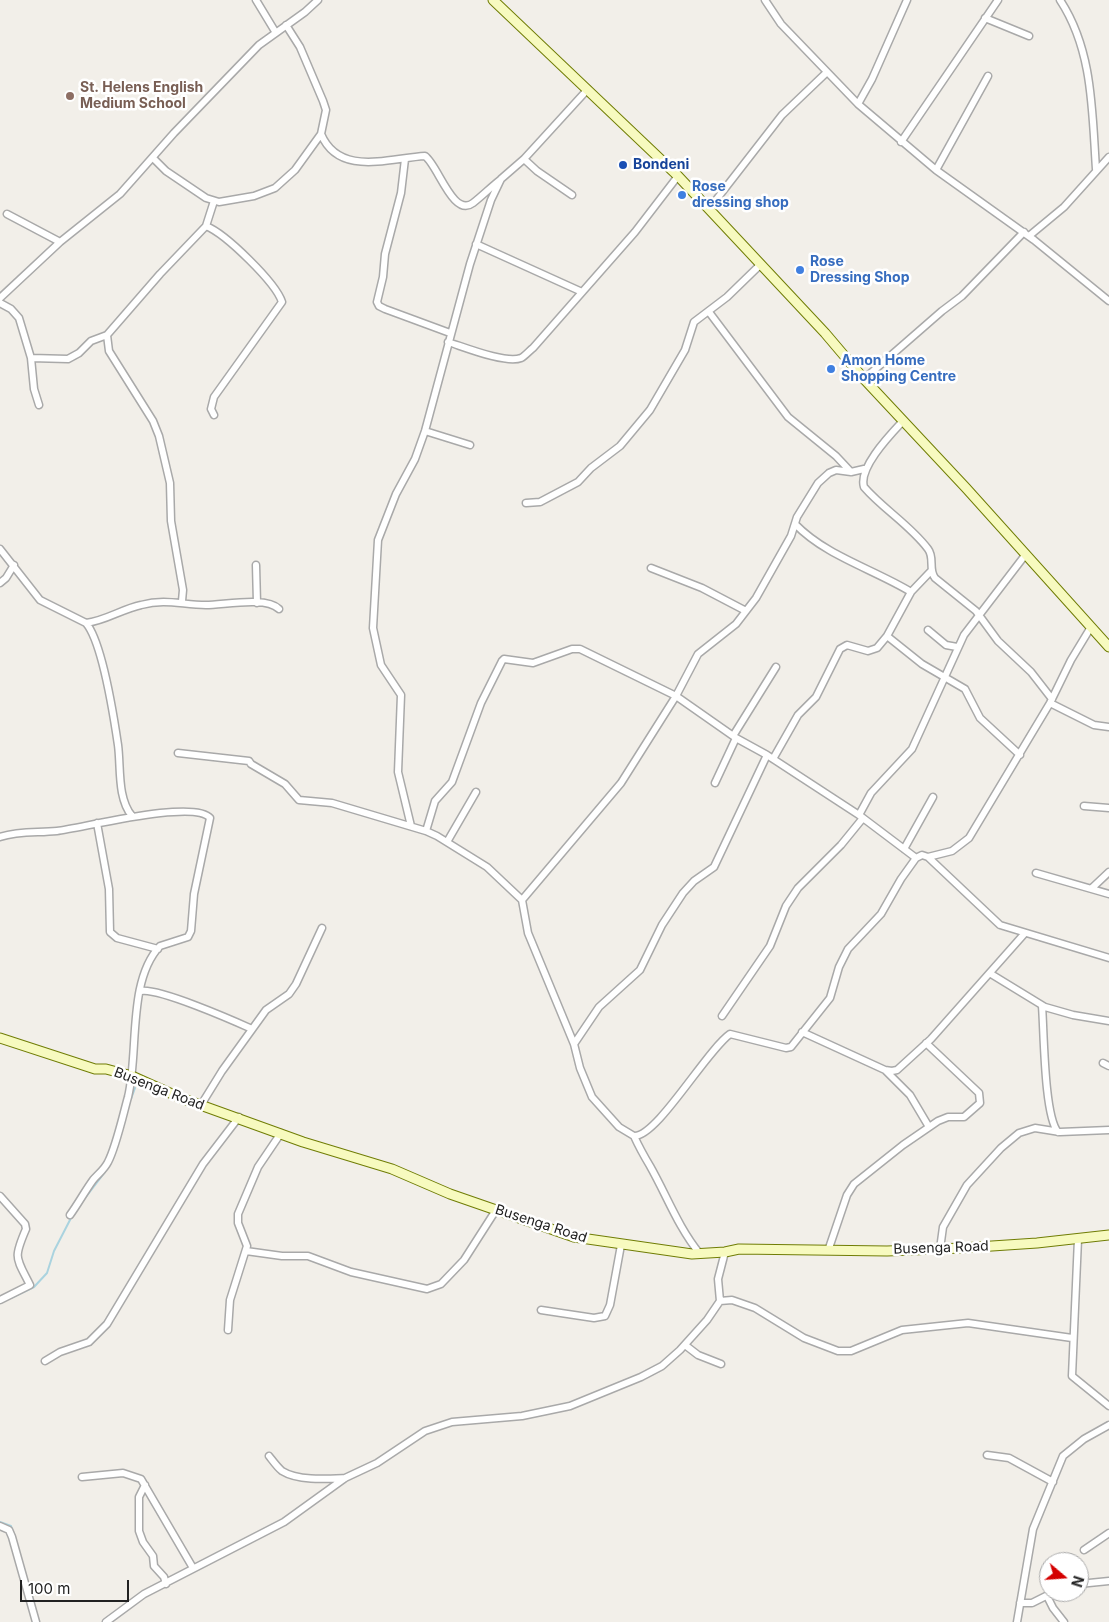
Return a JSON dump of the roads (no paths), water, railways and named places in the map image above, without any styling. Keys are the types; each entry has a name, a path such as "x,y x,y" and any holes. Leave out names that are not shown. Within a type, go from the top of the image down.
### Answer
{"street":[{"path":"256,0 276,33"},
{"path":"0,298 60,242 120,194 232,71 259,45 318,0"},
{"path":"493,0 678,176 825,333 864,379 1109,647"},
{"path":"765,0 781,24 826,73 901,142 936,170 1026,234 1109,301"},
{"path":"858,104 872,79 907,0"},
{"path":"901,142 998,0"},
{"path":"1060,0 1069,16 1084,54 1090,93 1096,169"},
{"path":"985,18 1028,36"},
{"path":"153,158 166,171 214,202 254,196 275,188 295,170 320,134 326,110 300,47 286,25"},
{"path":"709,210 782,115 826,73"},
{"path":"936,170 988,76"},
{"path":"320,134 331,151 341,158 373,162 425,156 429,159 452,198 465,206 472,204 524,159 588,89"},
{"path":"864,379 962,296 1026,234 1064,207 1096,169 1109,157"},
{"path":"405,159 401,193 388,241 377,302 379,306 385,309 450,333"},
{"path":"524,159 537,171 572,195"},
{"path":"448,342 493,355 512,359 521,358 534,348 634,232 678,176"},
{"path":"411,826 398,772 401,699 396,684 381,665 373,628 378,540 396,494 415,459 425,432 450,333 476,244 490,200 501,179"},
{"path":"31,358 68,359 91,341 107,335 160,274 206,226 214,202"},
{"path":"7,214 60,242"},
{"path":"206,226 238,248 277,292 282,302 214,397 211,409 214,415"},
{"path":"476,244 582,292"},
{"path":"526,503 540,502 578,482 591,468 620,446 650,410 685,350 694,322 709,312 761,264"},
{"path":"0,302 12,310 19,318 31,358 34,389 39,406"},
{"path":"709,312 788,417 836,456 850,472"},
{"path":"107,335 109,351 153,421 161,444 171,491 171,521 183,590 182,601"},
{"path":"903,421 864,469 862,482 864,487 898,517 927,547 931,554 931,570 935,578 956,592 979,614 998,641 1031,672 1051,701 1094,725 1109,727"},
{"path":"425,432 470,445"},
{"path":"522,900 572,840 606,804 632,768 676,696 698,654 736,624 756,598 791,536 809,496 829,473 836,470 850,472 864,469"},
{"path":"795,524 835,554 872,570 911,592"},
{"path":"0,549 40,600 86,623 94,637 118,744 125,802 132,816"},
{"path":"722,1016 770,946 781,916 794,893 841,845 861,817 876,787 912,749 957,647 979,614 1026,554"},
{"path":"0,583 6,578 14,565"},
{"path":"256,565 257,603"},
{"path":"651,568 708,591 746,611"},
{"path":"574,1044 599,1007 640,970 662,925 684,893 694,881 714,867 770,757 798,715 816,697 829,667 843,645 873,651 887,636 911,592 931,570"},
{"path":"86,623 141,604 182,601 207,605 271,604 279,609"},
{"path":"928,858 952,851 969,838 1020,755 1051,701 1071,660 1092,627"},
{"path":"928,630 946,645 957,647"},
{"path":"887,636 967,691 980,718 1020,755"},
{"path":"426,831 435,801 452,782 488,687 504,659 533,663 572,649 580,649 676,696 734,737 770,757 861,817 916,858"},
{"path":"715,784 734,737 776,667"},
{"path":"178,753 249,760 251,764 290,788 299,800 332,803 426,831 487,867 522,900 528,933 574,1044 580,1068 592,1097 619,1127 634,1136 640,1151 650,1166 677,1219 700,1254"},
{"path":"447,842 476,792"},
{"path":"904,849 933,797"},
{"path":"1084,806 1109,808"},
{"path":"0,837 20,832 57,831 132,816 203,813 210,818 194,894 191,931 188,937 165,944 158,949 146,972 141,991 132,1076 128,1096 108,1162 70,1215"},
{"path":"97,823 109,889 110,932 117,938 158,949"},
{"path":"634,1136 638,1136 650,1129 712,1050 730,1034 786,1048 791,1047 830,998 839,967 848,949 881,914 916,858 922,855 960,886 995,922 1109,958"},
{"path":"1092,888 1109,872"},
{"path":"1036,873 1109,894"},
{"path":"201,1105 222,1071 266,1010 289,994 296,984 322,928"},
{"path":"802,1032 892,1072 926,1043 991,974 1025,933"},
{"path":"991,974 1042,1006 1073,1015 1109,1021"},
{"path":"141,991 147,990 171,998 252,1029"},
{"path":"1042,1006 1049,1104 1055,1128 1058,1132"},
{"name":"Busenga Road","path":"0,1038 95,1069 106,1069 132,1076 201,1105 392,1169 450,1194 574,1237 621,1245 700,1254 739,1249 829,1248 887,1251 940,1249 1002,1246 1109,1235"},
{"path":"829,1248 847,1195 854,1184 929,1127 948,1117 964,1117 977,1107 980,1099 979,1093 926,1043"},
{"path":"885,1070 910,1095 929,1127"},
{"path":"45,1361 60,1352 89,1342 107,1324 203,1164 240,1117"},
{"path":"940,1249 943,1227 976,1174 1001,1148 1019,1133 1028,1129 1058,1132 1109,1130"},
{"path":"228,1330 230,1300 246,1252 247,1241 238,1223 241,1204 258,1167 281,1133"},
{"path":"0,1196 25,1224 26,1229 18,1245 17,1264 30,1285 0,1300"},
{"path":"246,1252 282,1256 308,1256 351,1272 426,1289 441,1284 464,1260 496,1210"},
{"path":"1078,1239 1072,1338 1072,1376 1109,1406"},
{"path":"541,1310 594,1318 605,1316 610,1305 621,1245"},
{"path":"106,1622 116,1619 144,1594 284,1522 345,1478 377,1463 425,1430 452,1422 522,1416 591,1398 662,1366 685,1345 720,1301 718,1279 726,1252"},
{"path":"720,1301 732,1300 755,1308 798,1335 818,1345 838,1351 851,1350 902,1330 968,1323 1072,1338"},
{"path":"685,1345 698,1355 722,1364"},
{"path":"1017,1622 1030,1542 1063,1456 1084,1439 1109,1425"},
{"path":"987,1455 1009,1458 1053,1482"},
{"path":"269,1456 281,1470 297,1476 345,1478"},
{"path":"82,1477 123,1473 141,1479 193,1568"},
{"path":"146,1485 138,1503 139,1530 143,1542 153,1556 154,1566 166,1584"},
{"path":"0,1526 8,1530 12,1537 16,1558 36,1622"},
{"path":"1084,1550 1109,1533"},
{"path":"1089,1583 1109,1581"},
{"path":"1020,1603 1032,1603 1039,1600"},
{"path":"1050,1602 1064,1622"}],"waterway":[{"path":"131,1099 135,1088"},
{"path":"79,1206 105,1172"},
{"path":"11,1298 34,1287 47,1273 54,1251 71,1218"},
{"path":"0,1522 11,1526 19,1551"}],"place":[{"name":"St. Helens English Medium School","path":"70,96"},
{"name":"Bondeni","path":"623,165"},
{"name":"Rose dressing shop","path":"682,195"},
{"name":"Rose Dressing Shop","path":"800,270"},
{"name":"Amon Home Shopping Centre","path":"831,369"}]}
